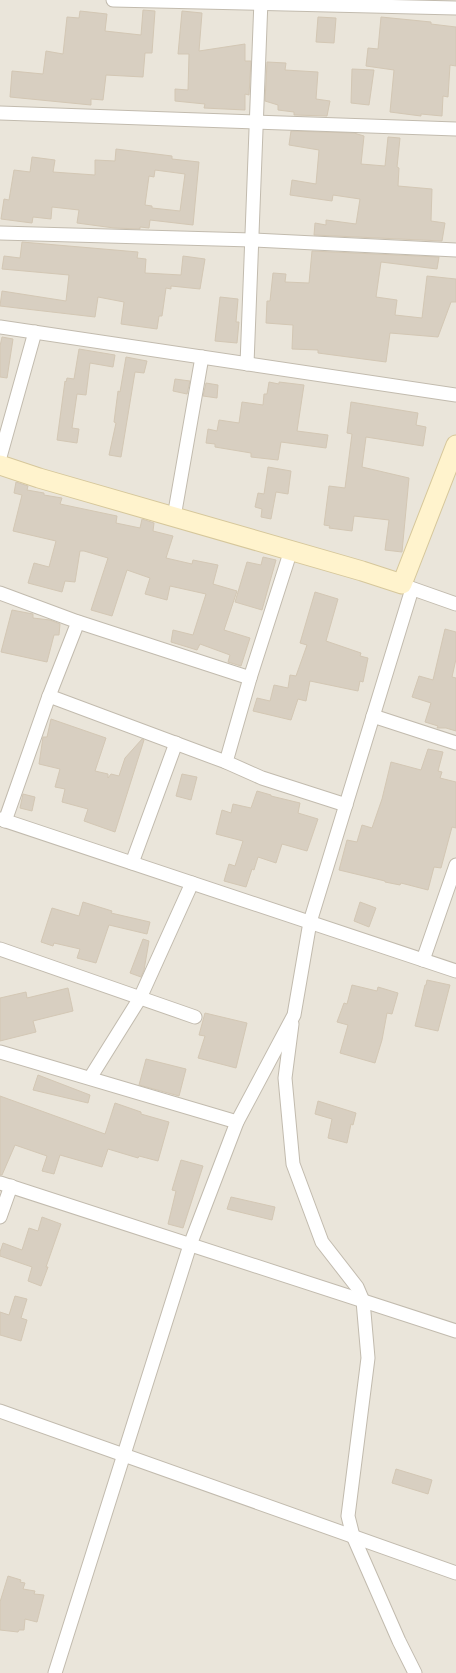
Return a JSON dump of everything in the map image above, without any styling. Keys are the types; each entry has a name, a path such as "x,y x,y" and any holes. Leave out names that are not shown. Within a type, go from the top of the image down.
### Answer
{"street":[{"path":"113,0 261,2 456,8"},
{"path":"247,364 261,2"},
{"path":"0,113 456,129"},
{"path":"0,233 252,240 456,250"},
{"path":"0,327 456,394"},
{"path":"0,457 35,332"},
{"path":"174,517 202,357"},
{"path":"415,1673 399,1641 353,1536 348,1516 368,1358 363,1301 358,1287 322,1242 293,1164 284,1078 310,922 373,716 407,587 456,445"},
{"path":"0,465 39,478 362,571 456,604"},
{"path":"226,762 250,678 291,550"},
{"path":"0,593 78,622 250,678"},
{"path":"78,622 3,820 456,971"},
{"path":"49,696 226,762 262,778 346,805"},
{"path":"373,716 456,743"},
{"path":"132,863 176,743"},
{"path":"423,960 456,865"},
{"path":"90,1078 140,998 192,883"},
{"path":"0,949 195,1017"},
{"path":"54,1673 190,1245 237,1122 294,1015"},
{"path":"0,1052 237,1122"},
{"path":"0,1217 5,1185 456,1331"},
{"path":"0,1411 456,1573"},
{"path":"0,1424 15,1417"}],"shaded area":[{"path":"0,0 456,0 456,1673 0,1673"}],"building":[{"path":"143,10 155,11 152,53 145,53 143,77 106,75 103,100 91,99 91,105 10,97 12,71 43,74 46,51 63,54 67,17 79,18 80,11 107,14 105,31 141,35"},
{"path":"182,11 202,13 199,51 245,44 245,61 251,61 249,95 245,94 245,110 204,108 205,104 175,101 175,89 188,90 189,54 178,54"},
{"path":"318,17 336,18 334,43 316,42"},
{"path":"381,17 431,22 431,24 456,27 456,66 450,65 448,97 443,96 442,116 421,114 421,116 390,112 394,70 366,66 368,48 378,49"},
{"path":"267,62 286,63 285,70 318,72 316,99 330,101 327,116 294,115 294,112 278,110 278,105 265,101"},
{"path":"352,69 374,70 369,105 351,103"},
{"path":"291,131 354,133 364,136 361,164 385,166 388,137 400,138 397,167 399,168 398,186 432,189 431,221 445,223 442,241 314,235 315,223 326,225 326,220 356,224 360,199 333,195 332,201 290,195 292,180 316,184 319,150 289,145"},
{"path":"116,149 172,156 172,159 199,162 193,225 150,220 149,228 114,228 77,223 79,210 52,207 51,219 33,217 32,223 1,219 4,199 9,200 14,170 30,172 32,157 55,160 53,172 95,175 95,160 115,161","holes":["155,170 185,174 180,211 152,208 152,206 145,205 149,176 154,177"]},
{"path":"22,242 138,252 137,258 146,259 145,273 181,275 183,256 205,259 200,289 171,286 171,289 166,288 162,316 159,316 157,329 121,324 124,302 98,297 95,317 0,306 2,291 66,301 69,275 2,269 4,256 20,258"},
{"path":"312,251 439,257 437,269 381,262 376,297 397,300 395,315 422,318 427,276 456,279 456,302 451,302 438,337 390,333 386,362 318,353 318,350 292,349 293,325 266,323 267,301 270,301 273,273 286,274 285,282 309,283"},
{"path":"220,297 238,299 236,322 239,322 237,343 215,341"},
{"path":"2,337 13,339 7,378 0,377 0,346"},
{"path":"79,349 115,355 113,367 90,363 86,395 77,394 72,428 79,429 77,443 57,440 65,381 66,382 67,378 74,379"},
{"path":"126,357 147,361 144,373 135,372 121,457 109,455 116,423 114,422 118,391 120,392"},
{"path":"175,379 190,381 187,394 173,391"},
{"path":"269,382 304,385 297,431 328,435 326,448 281,442 278,460 251,457 251,453 215,447 215,444 206,443 208,429 217,431 219,420 239,423 242,402 263,405 264,394 267,394"},
{"path":"206,383 218,385 217,398 203,396"},
{"path":"351,402 418,413 416,425 426,427 423,446 366,437 362,467 409,478 402,552 385,550 389,520 354,516 352,531 329,528 330,526 324,525 329,486 345,488 352,434 347,433"},
{"path":"268,467 291,471 288,494 276,492 271,519 261,517 262,509 255,507 258,493 264,494"},
{"path":"16,482 28,486 27,490 62,498 60,504 117,516 116,523 140,528 142,519 154,523 153,531 173,536 166,558 192,564 193,560 218,565 213,584 237,591 224,630 250,638 241,666 228,662 230,655 200,644 197,650 171,642 173,630 193,635 206,594 170,586 167,600 145,594 150,578 127,570 112,616 91,610 108,558 84,551 80,551 75,582 65,581 62,592 28,583 34,563 49,567 56,541 13,531 22,495 14,493"},
{"path":"263,557 276,560 262,610 235,602 247,562 261,565"},
{"path":"315,592 338,599 326,641 361,653 360,656 368,658 363,682 360,681 358,691 310,681 306,701 298,699 291,720 253,711 257,698 270,701 274,685 288,688 290,675 296,676 307,645 300,643"},
{"path":"12,610 33,614 33,618 50,620 60,624 59,635 54,635 47,662 1,652"},
{"path":"445,629 456,632 456,659 452,677 456,678 456,731 446,728 437,728 438,726 425,722 431,703 412,697 419,676 433,680"},
{"path":"51,719 106,738 95,771 108,774 108,778 111,774 119,776 125,758 142,739 144,740 115,832 84,821 88,809 62,802 65,789 55,787 60,769 39,764 43,737 47,737"},
{"path":"428,749 443,752 438,771 442,772 440,778 456,782 456,828 452,827 441,868 434,867 428,890 401,883 400,885 385,882 339,870 347,840 357,842 362,825 372,828 382,799 391,762 421,770"},
{"path":"182,774 197,777 191,800 176,796"},
{"path":"257,791 300,803 298,813 318,819 307,851 282,844 276,863 258,857 246,887 224,881 229,864 235,866 243,841 216,834 222,810 231,813 233,804 251,808"},
{"path":"23,794 35,797 32,811 20,808"},
{"path":"83,902 112,911 111,913 150,922 147,934 109,925 96,963 77,958 80,949 54,943 53,946 41,942 52,908 79,916"},
{"path":"360,902 376,908 369,927 354,921"},
{"path":"143,939 149,941 144,970 141,977 130,973"},
{"path":"427,980 450,985 438,1031 415,1026"},
{"path":"352,985 377,991 378,987 398,993 392,1014 387,1013 382,1040 375,1063 340,1053 348,1025 337,1022 344,1003 347,1004"},
{"path":"68,988 73,1011 33,1021 36,1032 0,1041 0,998 26,992 27,998"},
{"path":"205,1013 247,1023 236,1068 198,1058 205,1036 199,1035"},
{"path":"146,1059 186,1069 179,1096 139,1085"},
{"path":"38,1075 90,1095 88,1103 33,1090"},
{"path":"0,1096 105,1134 115,1103 141,1112 141,1114 169,1122 158,1161 139,1156 138,1158 108,1149 102,1167 60,1155 54,1174 42,1171 47,1156 15,1145 2,1175 0,1175"},
{"path":"318,1101 356,1113 353,1125 351,1124 347,1143 328,1138 332,1119 315,1114"},
{"path":"181,1160 203,1166 183,1228 168,1224 176,1191 172,1190"},
{"path":"231,1197 275,1207 272,1220 227,1209"},
{"path":"42,1217 61,1224 41,1286 28,1281 32,1267 0,1256 0,1252 3,1243 22,1250 29,1228 38,1231"},
{"path":"15,1296 27,1299 21,1318 27,1320 21,1341 0,1335 0,1312 9,1315"},
{"path":"396,1469 432,1480 428,1494 392,1483"},
{"path":"8,1576 21,1580 20,1582 25,1583 23,1589 35,1591 34,1594 44,1595 37,1622 25,1619 24,1630 19,1630 18,1632 0,1630 0,1602"}]}
